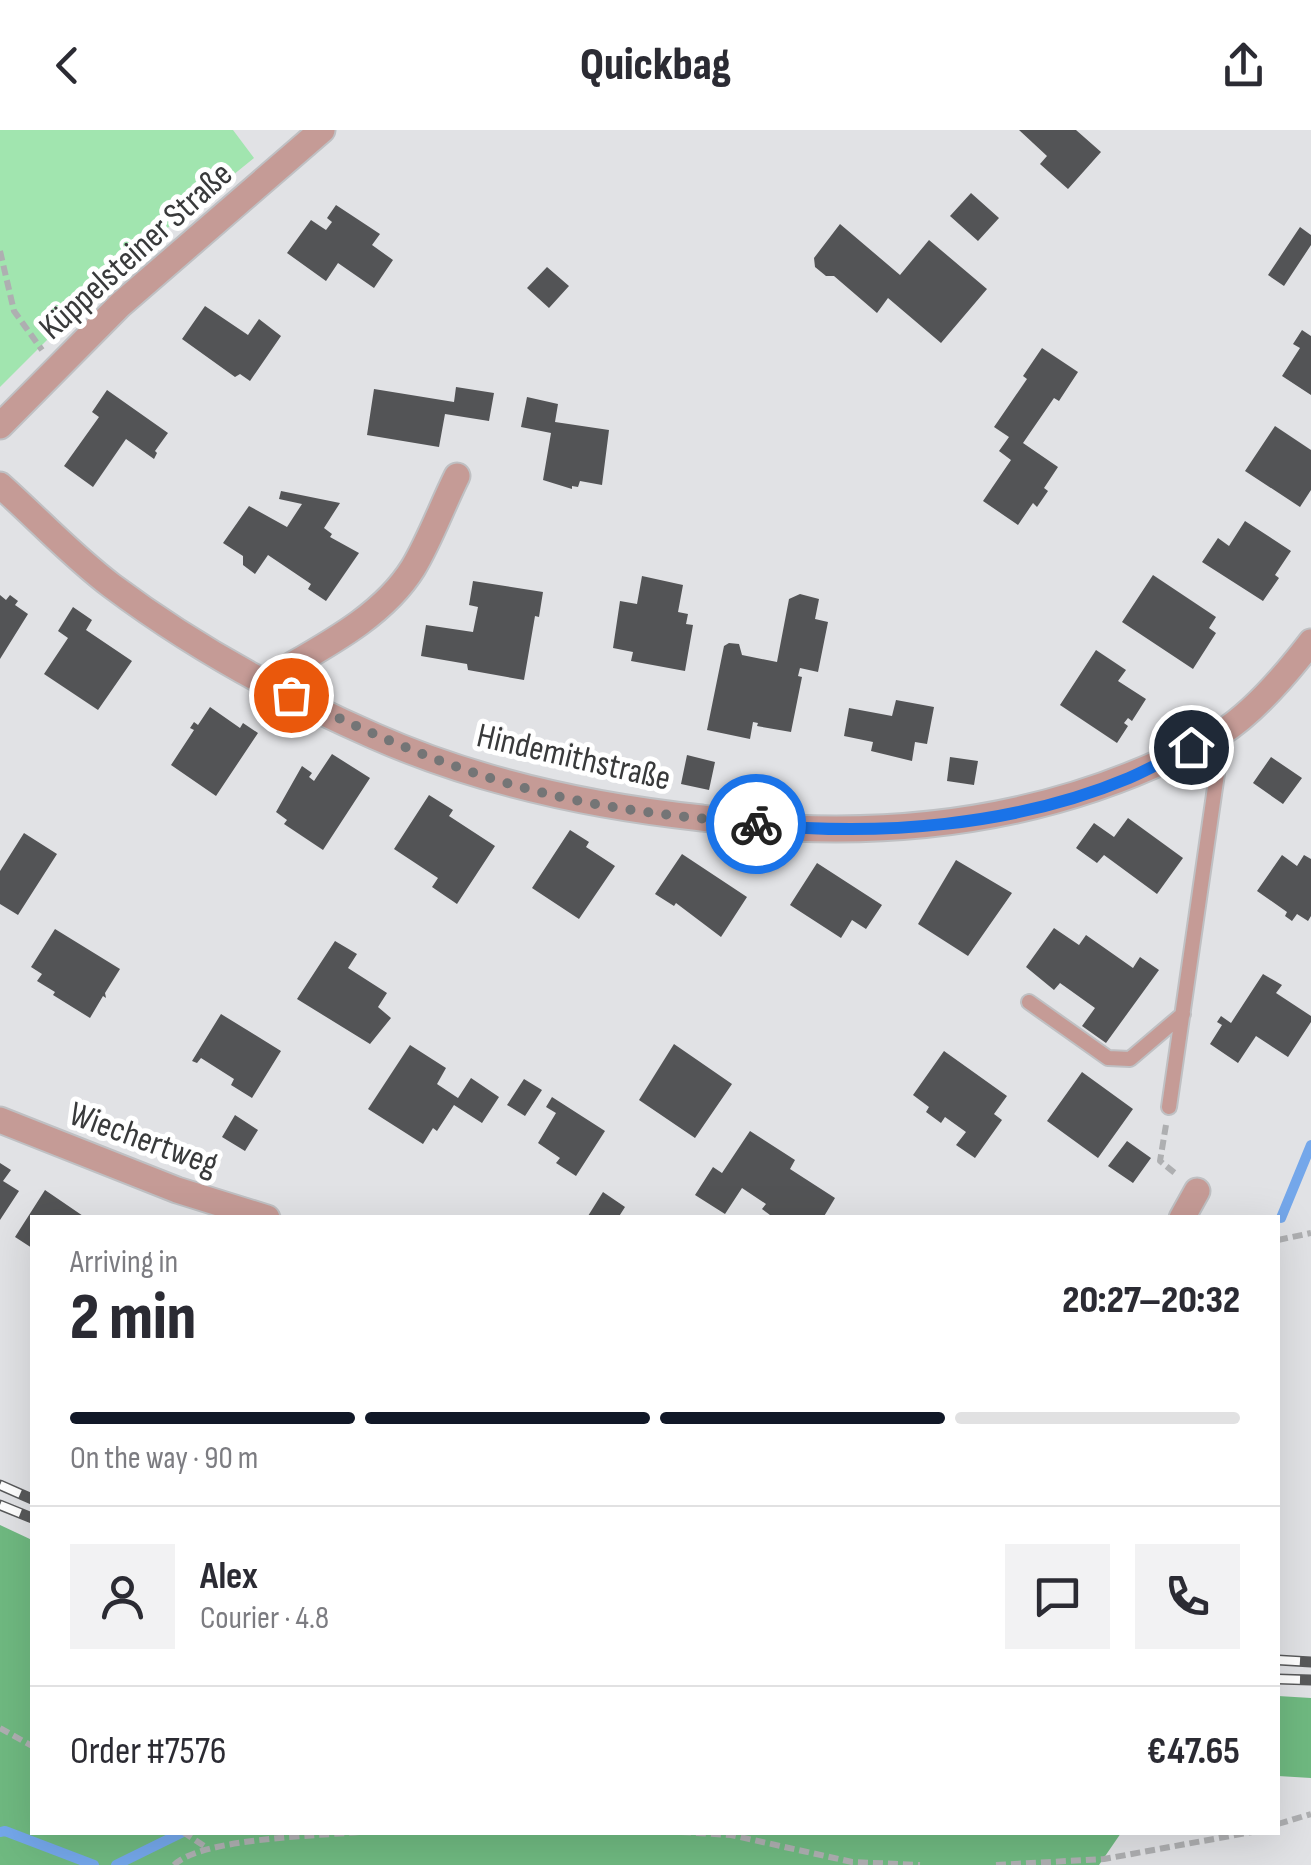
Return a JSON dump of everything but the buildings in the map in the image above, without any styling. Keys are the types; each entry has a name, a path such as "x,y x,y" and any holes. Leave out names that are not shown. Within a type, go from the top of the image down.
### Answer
{"street":[{"name":"Küppelsteiner Straße","path":"0,426 198,234 322,130"},
{"path":"264,682 380,606 412,570 457,476"},
{"name":"Hindemithstraße","path":"0,485 110,585 194,642 264,682 374,736 510,784 643,812 792,828 916,826 1036,807 1128,778 1223,732 1287,673 1311,642"},
{"name":"Wiechertweg","path":"0,1120 177,1190 257,1215"},
{"path":"1184,1215 1197,1191"}],"lane":[{"path":"1169,1107 1223,732"},
{"path":"1028,1002 1108,1058 1130,1059 1183,1014"}],"path":[{"path":"0,252 14,311 56,370"},
{"path":"1169,1107 1160,1161 1197,1191"},
{"path":"1280,1240 1311,1233"},
{"path":"0,1728 30,1745"},
{"path":"1280,1823 1311,1814"},
{"path":"188,1835 208,1848"},
{"path":"174,1865 208,1848 330,1835"},
{"path":"731,1835 852,1862 920,1865"},
{"path":"996,1865 1104,1858 1235,1835"}],"green space":[{"path":"0,130 233,130 254,158 122,265 0,387"},
{"path":"0,1525 30,1539 30,1835 1120,1835 1099,1865 0,1865"},
{"path":"1280,1696 1311,1698 1311,1778 1280,1776"}],"waterway":[{"path":"1281,1218 1311,1145"},
{"path":"0,1832 94,1865"},
{"path":"116,1865 177,1835"}],"railway":[{"path":"0,1485 30,1498"},
{"path":"0,1505 30,1517"},
{"path":"1280,1660 1311,1662"},
{"path":"1280,1679 1311,1680"}],"way so far":[{"path":"291,695 374,736 510,784 643,812 756,824"}],"route":[{"path":"756,824 792,828 916,826 978,818 1084,794 1128,778 1191,747"}]}
